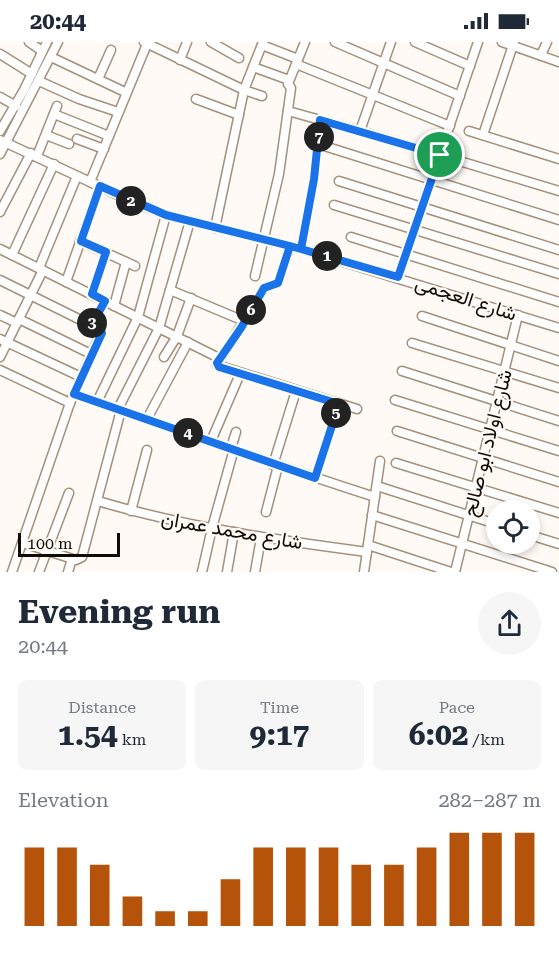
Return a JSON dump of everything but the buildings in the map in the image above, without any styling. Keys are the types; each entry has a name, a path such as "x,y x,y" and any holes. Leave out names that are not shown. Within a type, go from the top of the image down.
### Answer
{"street":[{"path":"0,131 16,106 44,46 29,42"},
{"path":"0,154 3,141 39,81 58,42"},
{"path":"180,60 187,42"},
{"path":"211,42 239,58"},
{"path":"255,276 279,174 290,84 305,42"},
{"path":"335,42 460,96"},
{"path":"360,131 391,42"},
{"path":"416,42 470,66"},
{"path":"398,277 478,42"},
{"path":"502,42 559,62"},
{"path":"542,56 547,42"},
{"path":"90,182 145,43 244,90 262,96"},
{"path":"215,228 244,90 263,43 297,62 450,126"},
{"path":"483,135 513,44"},
{"path":"98,79 111,50"},
{"path":"0,54 32,74"},
{"path":"51,57 125,92"},
{"path":"79,70 83,59"},
{"path":"253,67 290,84"},
{"path":"39,81 78,99 118,112"},
{"path":"0,97 16,106"},
{"path":"196,99 239,115"},
{"path":"0,212 46,135 55,110 109,136"},
{"path":"288,111 559,191"},
{"path":"301,249 320,120"},
{"path":"469,131 559,159"},
{"path":"46,135 104,149"},
{"name":"شارع العجمى","path":"3,141 166,215 301,249 559,328"},
{"path":"318,144 559,220"},
{"path":"12,255 54,164"},
{"path":"0,357 4,340 18,321 31,295 77,176"},
{"path":"339,181 559,250"},
{"path":"66,282 100,186"},
{"path":"334,205 559,274"},
{"path":"97,402 138,317 166,215"},
{"path":"23,543 72,559 82,557 98,501 119,409 159,328 190,221"},
{"path":"351,237 559,302"},
{"path":"81,241 130,264 114,306"},
{"path":"290,246 278,283 264,288 219,358 218,366 357,410"},
{"path":"0,249 219,358"},
{"path":"92,294 106,252"},
{"path":"0,280 101,330 101,336 81,377 43,477 12,572"},
{"path":"170,290 244,321"},
{"path":"164,357 177,336 191,298"},
{"path":"91,326 105,301"},
{"path":"0,315 91,354"},
{"name":"شارع اولاد ابو صالح","path":"453,572 462,544 518,315"},
{"path":"422,316 559,361"},
{"path":"4,340 81,377"},
{"path":"147,418 188,342"},
{"path":"412,343 559,388"},
{"path":"0,370 72,399 97,402 147,418 276,465 375,497"},
{"path":"402,371 559,421"},
{"path":"211,441 240,374"},
{"path":"266,512 296,391"},
{"path":"394,400 559,451"},
{"path":"315,478 339,404"},
{"path":"397,431 559,482"},
{"path":"202,572 236,432"},
{"path":"131,511 147,450"},
{"path":"364,572 380,462"},
{"path":"396,463 559,513"},
{"path":"377,486 486,521"},
{"path":"39,572 69,493"},
{"name":"شارع محمد عمران","path":"98,501 131,511 261,538 367,548 453,572"},
{"path":"372,515 552,572"},
{"path":"227,572 234,532"},
{"path":"255,572 261,538"},
{"path":"540,538 559,544"},
{"path":"68,572 72,559"}],"route":[{"path":"440,155 320,120 314,179 301,249 290,246 278,283 264,288 217,363 219,367 339,404 315,478 74,394 102,333 101,330 91,326 105,301 92,294 106,252 81,241 100,186 166,215 290,246 398,277 440,155"}]}
